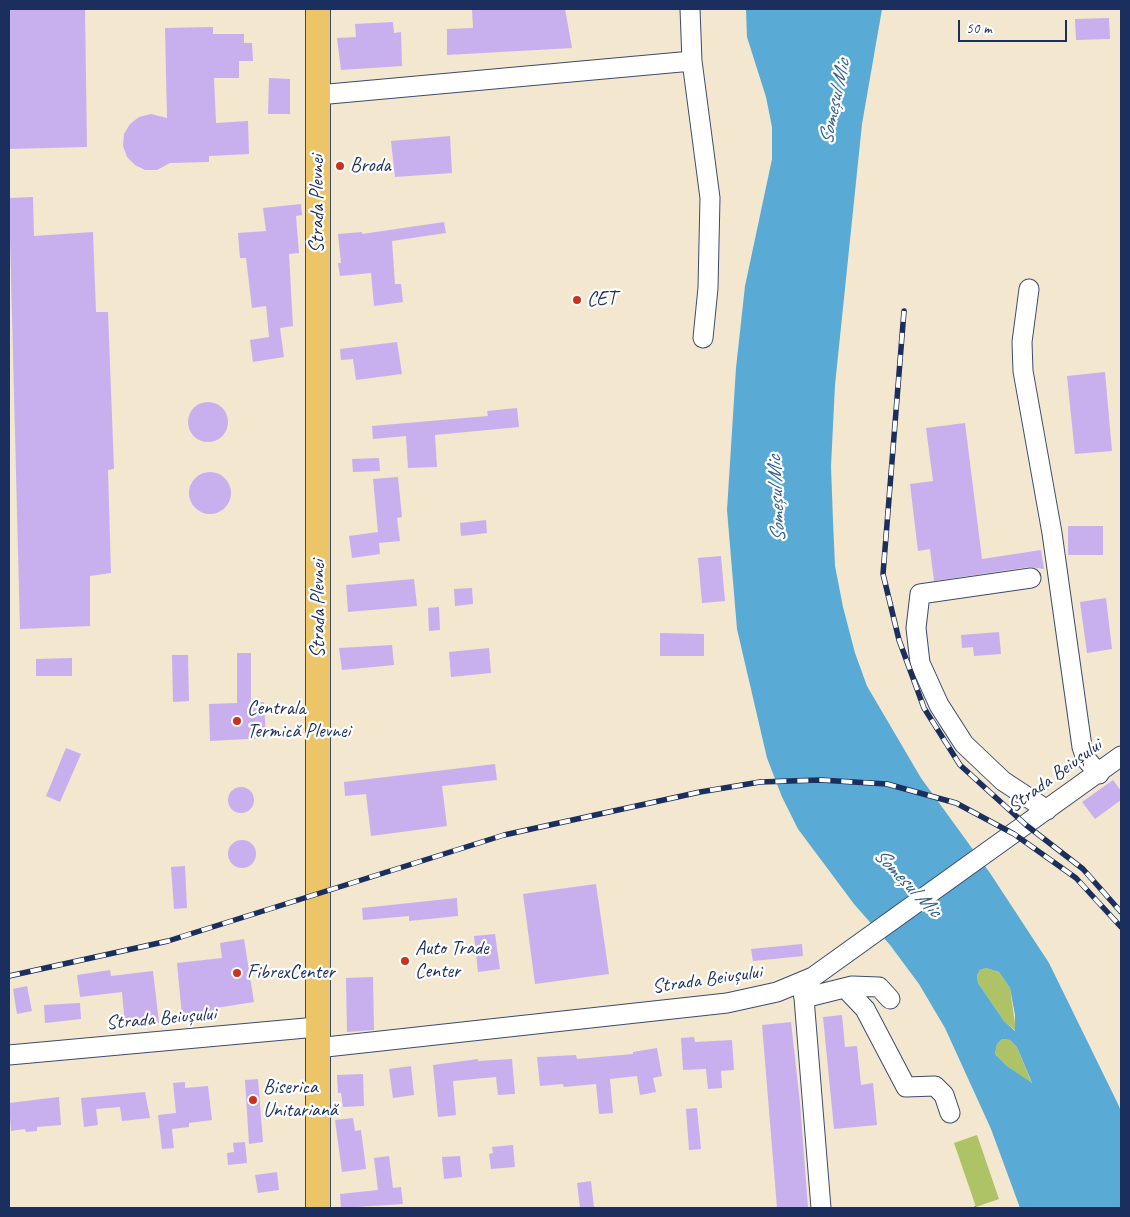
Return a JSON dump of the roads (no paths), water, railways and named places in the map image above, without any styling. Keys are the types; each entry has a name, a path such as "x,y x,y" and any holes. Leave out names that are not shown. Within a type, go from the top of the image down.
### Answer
{"main road":[{"name":"Strada Plevnei","path":"318,9 318,1208"}],"street":[{"path":"690,9 692,61 710,198 708,288 703,338"},
{"path":"318,95 692,61"},
{"path":"1029,289 1022,342 1024,371 1052,533 1082,746 1086,760 1099,774"},
{"path":"1032,578 920,594 916,628 920,663 939,705 964,744 1003,781 1047,810"},
{"name":"Strada Beiușului","path":"9,1055 317,1038 727,1003 806,985 1099,774 1121,756"},
{"path":"821,1208 806,985 845,988 879,987 890,999"},
{"path":"845,988 865,1009 906,1087 936,1086 944,1095 950,1113"}],"water":[{"name":"Someșul Mic","path":"746,9 882,9 862,124 835,385 831,466 835,566 843,607 855,653 867,686 921,778 990,873 1049,963 1117,1102 1121,1111 1121,1208 1020,1208 991,1129 945,1028 919,984 890,945 854,904 798,829 782,797 767,758 737,629 727,510 736,368 745,286 772,159 772,127 766,97 747,37","holes":["986,968 999,972 1010,988 1015,1015 1015,1031 1004,1021 978,983 977,975 980,970","1002,1039 1010,1040 1017,1047 1032,1083 1007,1066 995,1054 997,1044"]}],"railway":[{"path":"904,311 883,574 899,640 924,708 960,765 1026,825 1083,869 1121,912"},
{"path":"9,976 168,941 504,835 700,792 760,782 820,780 887,784 956,803 1014,834 1076,878 1121,927"}],"place":[{"name":"Broda","path":"340,166"},
{"name":"CET","path":"577,300"},
{"name":"Centrala Termică Plevnei","path":"237,721"},
{"name":"Auto Trade Center","path":"405,961"},
{"name":"FibrexCenter","path":"237,973"},
{"name":"Biserica Unitariană","path":"253,1100"}]}
